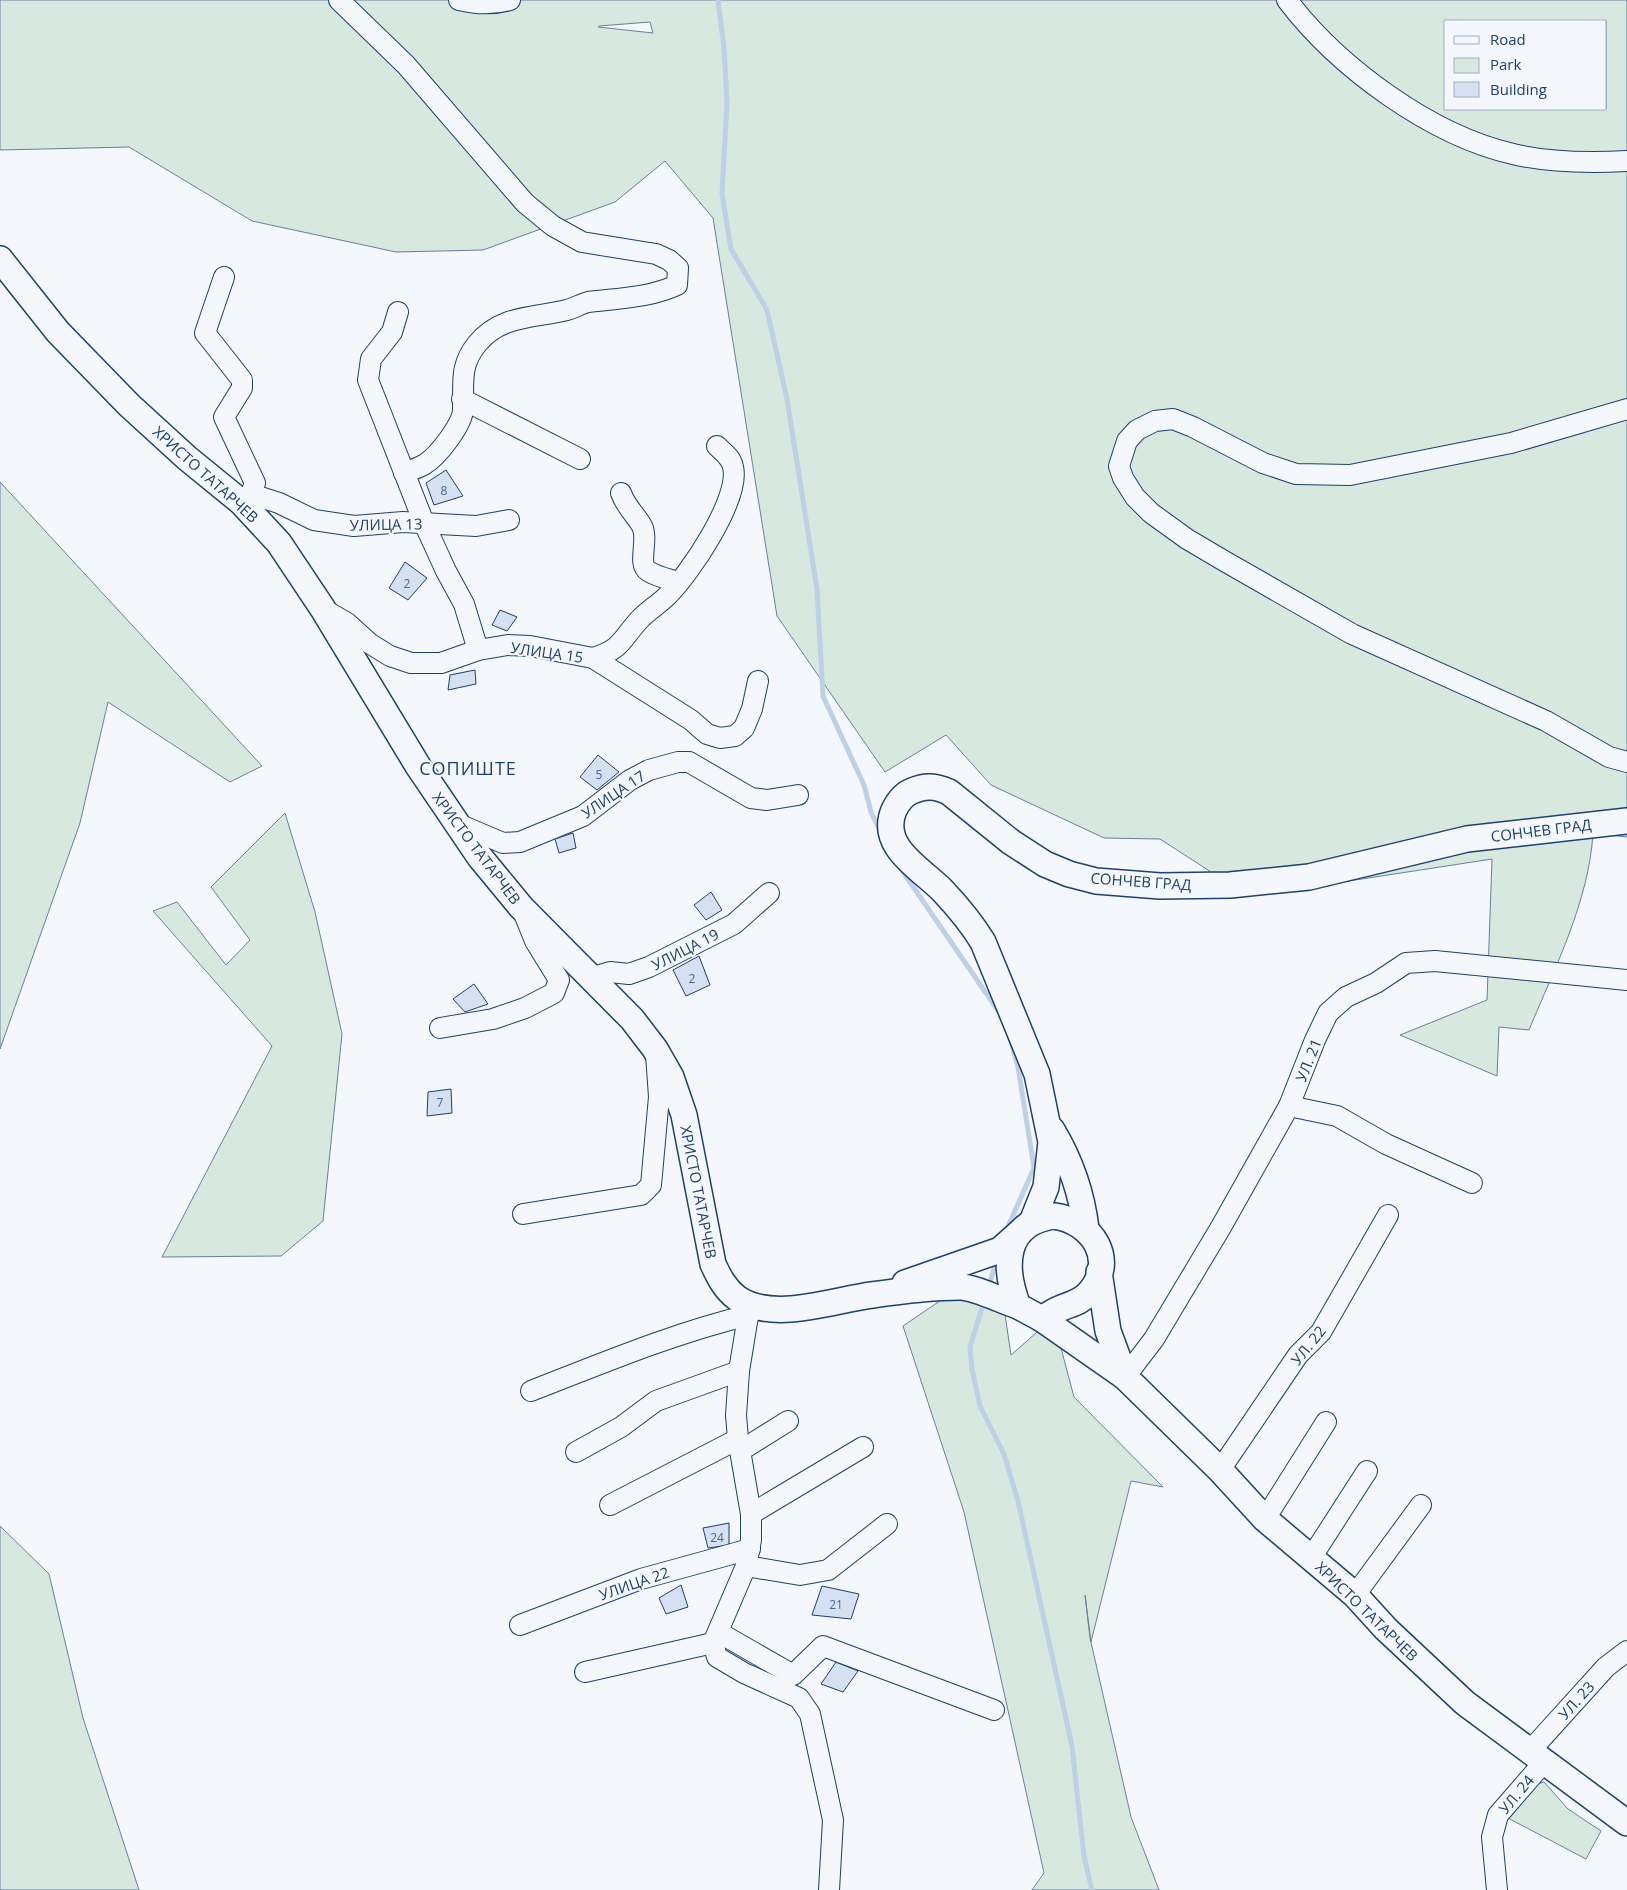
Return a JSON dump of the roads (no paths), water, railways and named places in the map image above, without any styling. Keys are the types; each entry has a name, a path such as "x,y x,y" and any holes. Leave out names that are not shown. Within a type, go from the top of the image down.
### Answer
{"main road":[{"name":"ХРИСТО ТАТАРЧЕВ","path":"0,259 58,332 129,406 186,458 246,498 324,609 418,766 479,856 521,907 632,1019 655,1049 671,1077 684,1115 713,1264 722,1283 750,1310 804,1307 872,1295 962,1287 1018,1306"},
{"name":"СОНЧЕВ ГРАД","path":"1047,1120 1037,1074 984,942 973,925 942,890 907,861 893,837 891,817 897,803 910,792 925,786 938,787 948,792 1011,842 1045,864 1069,874 1096,881 1160,886 1230,885 1309,877 1467,840 1627,821"},
{"path":"1026,1227 1043,1218 1060,1217 1076,1222 1086,1228 1097,1244 1100,1253 1100,1272 1096,1283 1081,1300 1059,1308 1042,1319 1018,1306 1009,1282 1009,1256 1012,1243 1026,1227 1046,1187 1051,1142 1047,1120"},
{"path":"1047,1120 1072,1170 1083,1206 1086,1228"},
{"name":"ХРИСТО ТАТАРЧЕВ","path":"872,1295 1000,1250 1026,1227"},
{"name":"ХРИСТО ТАТАРЧЕВ","path":"1100,1272 1108,1331 1125,1376"},
{"name":"ХРИСТО ТАТАРЧЕВ","path":"1042,1319 1093,1356 1125,1376 1220,1470 1265,1519 1355,1595 1438,1679 1465,1703 1537,1757 1625,1816"}],"street":[{"path":"339,0 406,65 525,203 554,226 582,242 656,254 669,260 678,268 677,285 659,294 586,303 567,310 514,319 499,326 476,344 465,365 461,383 463,411 460,422 441,448 426,464 404,473"},
{"path":"459,0 472,3 497,4 510,0"},
{"path":"1287,0 1307,25 1332,51 1392,97 1448,130 1482,145 1539,159 1594,162 1627,161"},
{"path":"224,277 205,333 242,380 242,388 224,418 255,483 246,498"},
{"path":"398,312 392,332 371,359 368,380 424,523 446,571 464,604 478,650"},
{"path":"462,399 580,459"},
{"path":"1627,409 1511,442 1350,476 1296,474 1262,463 1173,419 1155,421 1137,430 1127,441 1119,466 1123,478 1135,497 1151,513 1187,539 1226,562 1352,634 1546,721 1608,757 1627,762"},
{"path":"593,658 610,653 641,618 668,596 701,554 721,517 732,488 734,468 730,458 717,446"},
{"path":"621,493 625,506 642,527 646,540 642,563 645,568 649,572 678,582"},
{"name":"УЛИЦА 13","path":"246,498 279,502 314,520 354,526 424,523 476,526 509,520"},
{"name":"УЛИЦА 15","path":"324,609 347,623 370,643 390,656 411,663 441,664 478,650 508,644 530,646 593,658 691,720 707,734 720,738 735,736 744,728 752,708 758,681"},
{"name":"УЛИЦА 17","path":"456,823 503,843 520,842 583,816 630,780 650,770 678,762 689,762 751,798 767,800 798,795"},
{"name":"УЛИЦА 19","path":"590,978 610,972 628,974 649,967 734,924 769,893"},
{"path":"440,1028 493,1019 525,1008 554,993 560,980 535,941 521,907"},
{"name":"УЛ. 21","path":"1125,1376 1154,1339 1221,1227 1289,1106 1315,1040 1328,1013 1346,997 1376,983 1406,963 1435,961 1627,980"},
{"path":"523,1214 641,1195 647,1191 651,1185 659,1105 655,1049"},
{"path":"1289,1106 1337,1116 1386,1144 1472,1183"},
{"name":"УЛ. 22","path":"1220,1470 1298,1355 1321,1332 1388,1215"},
{"path":"530,1391 666,1339 750,1310 739,1370 736,1415 739,1445 751,1514 748,1558 716,1638 718,1658 744,1673 798,1698 810,1714 833,1820 829,1890"},
{"path":"576,1452 621,1426 656,1401 739,1370"},
{"path":"610,1506 788,1421"},
{"path":"1265,1519 1326,1422"},
{"path":"751,1514 863,1447"},
{"path":"1311,1558 1367,1471"},
{"path":"1355,1595 1421,1505"},
{"name":"УЛИЦА 22","path":"520,1625 641,1579 748,1558 800,1575 828,1570 887,1524"},
{"path":"585,1672 716,1638 793,1675 823,1646 994,1710"},
{"name":"УЛ. 23","path":"1537,1757 1606,1667 1627,1651"},
{"name":"УЛ. 24","path":"1497,1890 1492,1837 1498,1815 1537,1757"}],"waterway":[{"path":"718,0 724,48 727,102 722,194 731,249 767,310 787,399 817,589 823,696 864,785 871,812 882,835"},
{"path":"901,869 999,1012"},
{"path":"1006,1231 1034,1168 1018,1067 1010,1038"},
{"path":"989,1286 997,1258"},
{"path":"984,1301 970,1347 972,1369 980,1406 1004,1454 1018,1501 1072,1746 1084,1856 1092,1890"}],"district":[{"name":"СОПИШТЕ","path":"468,768"}]}
